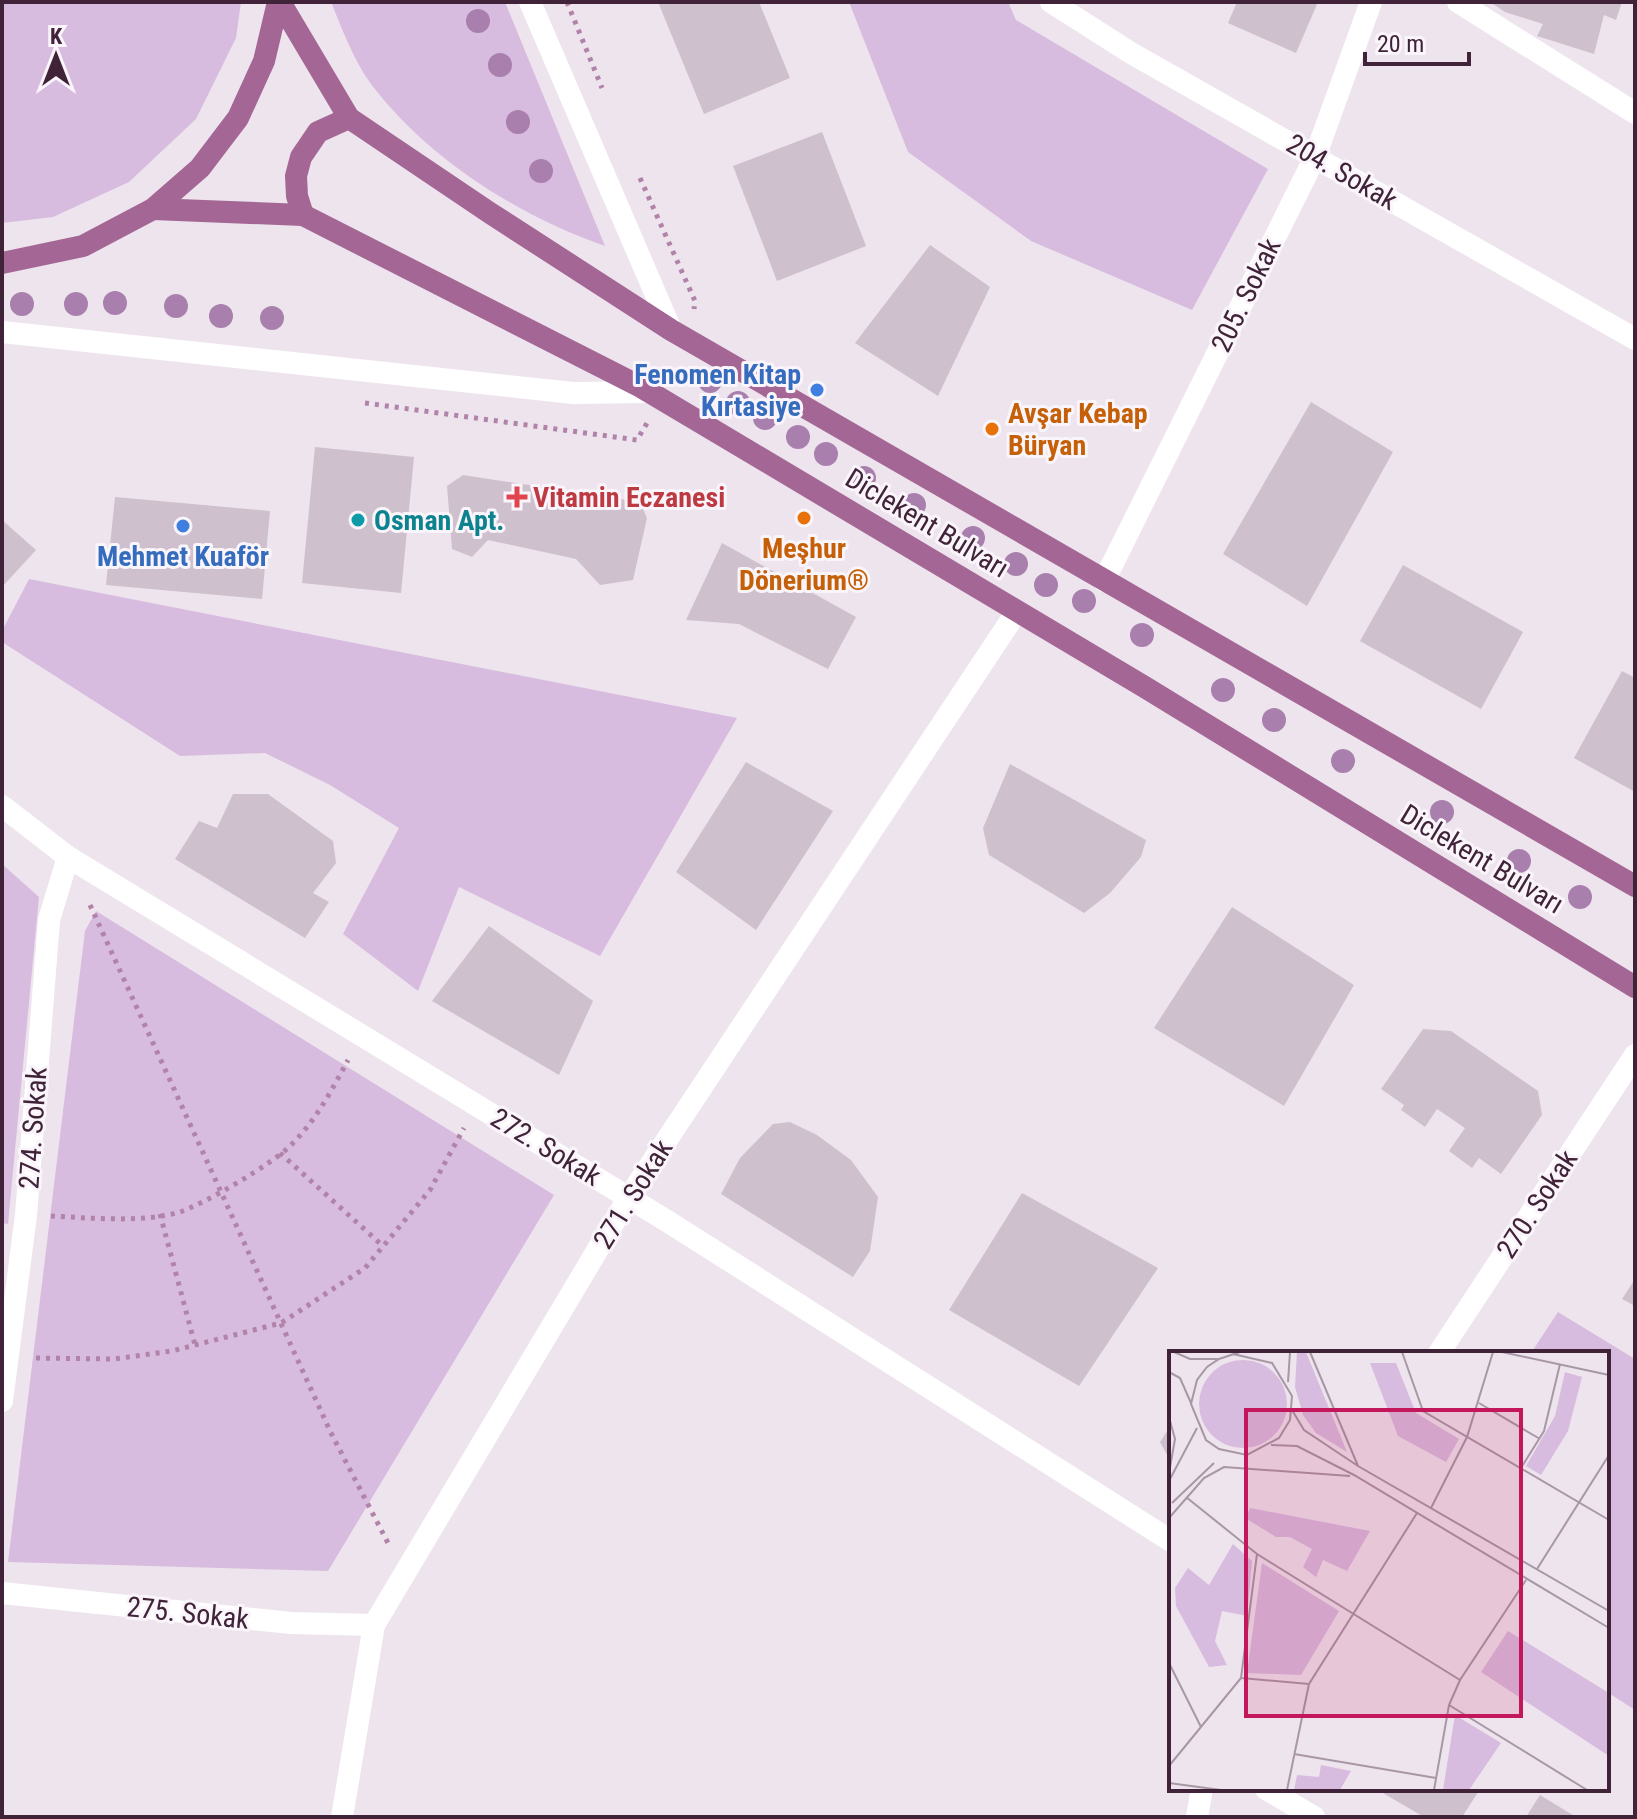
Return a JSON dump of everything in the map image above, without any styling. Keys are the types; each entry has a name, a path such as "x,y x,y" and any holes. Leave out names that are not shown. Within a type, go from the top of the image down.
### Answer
{"main road":[{"name":"Diclekent Bulvarı","path":"279,2 349,118 671,330 1635,886"},
{"path":"2,263 83,246 153,209 200,168 238,118 264,61 279,2"},
{"path":"303,215 297,196 296,176 301,157 318,132 349,118"},
{"name":"Diclekent Bulvarı","path":"153,209 303,215 649,392 1017,611 1635,987"}],"street":[{"path":"530,2 671,330"},
{"name":"204. Sokak","path":"1051,2 1131,53 1635,339"},
{"name":"205. Sokak","path":"1104,581 1315,157 1371,2"},
{"path":"1458,2 1635,113"},
{"path":"2,332 573,393 649,392"},
{"name":"271. Sokak","path":"342,1817 374,1625 629,1197 1017,611"},
{"name":"272. Sokak","path":"2,806 68,857 629,1197 1169,1540"},
{"name":"274. Sokak","path":"2,1401 26,1215 49,920 68,857"},
{"name":"270. Sokak","path":"1440,1351 1635,1055"},
{"name":"275. Sokak","path":"2,1593 291,1623 374,1625"},
{"path":"1197,1817 1202,1791"},
{"path":"1269,1791 1314,1817"}],"path":[{"path":"87,899 331,1433 404,1574"},
{"path":"26,1215 121,1219 179,1212 221,1192 290,1147 325,1103 361,1035"},
{"path":"7,1358 114,1359 195,1345 281,1323 365,1268 430,1190 476,1104"},
{"path":"280,1153 383,1246"},
{"path":"160,1214 195,1345"}],"shaded area":[{"path":"2,2 241,2 236,38 196,119 129,182 53,217 2,223"},
{"path":"331,2 505,2 605,246 507,201 476,182 419,136 365,75"},
{"path":"849,2 1008,2 1016,20 1268,169 1192,310 1031,241 908,152"},
{"path":"29,579 737,718 600,956 459,887 418,991 343,934 399,828 330,785 265,753 180,756 2,642 2,631"},
{"path":"2,864 39,897 8,1224 2,1223"},
{"path":"96,911 554,1195 328,1571 8,1562 85,931"},
{"path":"1558,1312 1635,1359 1635,1710 1609,1693 1609,1351 1532,1351"}],"building":[{"path":"658,2 759,2 790,78 704,114"},
{"path":"1237,2 1318,2 1296,53 1228,23"},
{"path":"1490,2 1622,2 1616,20 1604,15 1594,54 1537,36 1543,24 1505,12"},
{"path":"822,132 866,246 777,281 733,166"},
{"path":"930,245 990,287 938,396 855,343"},
{"path":"1311,402 1393,452 1307,606 1223,554"},
{"name":"Osman Apt.","path":"315,447 414,457 401,593 302,583"},
{"path":"463,475 640,502 647,518 633,580 600,585 576,559 488,540 472,557 452,549 447,486"},
{"path":"115,497 270,511 262,599 106,585"},
{"path":"2,520 36,550 2,587"},
{"path":"722,543 856,617 828,669 739,624 686,620"},
{"path":"1403,565 1523,632 1481,709 1360,641"},
{"path":"1622,671 1635,678 1635,792 1574,758"},
{"path":"746,762 833,811 756,930 676,872"},
{"path":"1010,764 1146,840 1141,857 1110,893 1084,913 989,855 983,828"},
{"path":"233,794 268,794 333,841 336,863 313,893 329,902 305,938 175,859 199,821 217,828"},
{"path":"1232,907 1354,985 1284,1106 1154,1028"},
{"path":"489,926 593,1001 559,1075 432,1001"},
{"path":"1423,1029 1451,1031 1538,1091 1542,1115 1501,1174 1479,1158 1472,1168 1449,1151 1465,1128 1437,1109 1425,1127 1401,1110 1404,1105 1381,1089"},
{"path":"790,1122 817,1135 851,1160 878,1197 870,1251 853,1277 721,1194 740,1158 773,1124"},
{"path":"1022,1193 1158,1268 1079,1386 949,1310"},
{"path":"1635,1279 1635,1306 1622,1299"},
{"path":"1169,1428 1169,1458 1160,1442"},
{"path":"1379,1791 1479,1791 1462,1817 1424,1817"},
{"path":"1540,1795 1576,1817 1526,1817"}],"place":[{"name":"Fenomen Kitap Kırtasiye","path":"817,390"},
{"name":"Avşar Kebap Büryan","path":"992,429"},
{"name":"Vitamin Eczanesi","path":"517,497"},
{"name":"Meşhur Dönerium®","path":"804,518"},
{"name":"Osman Apt.","path":"358,520"},
{"name":"Mehmet Kuaför","path":"183,526"}]}
